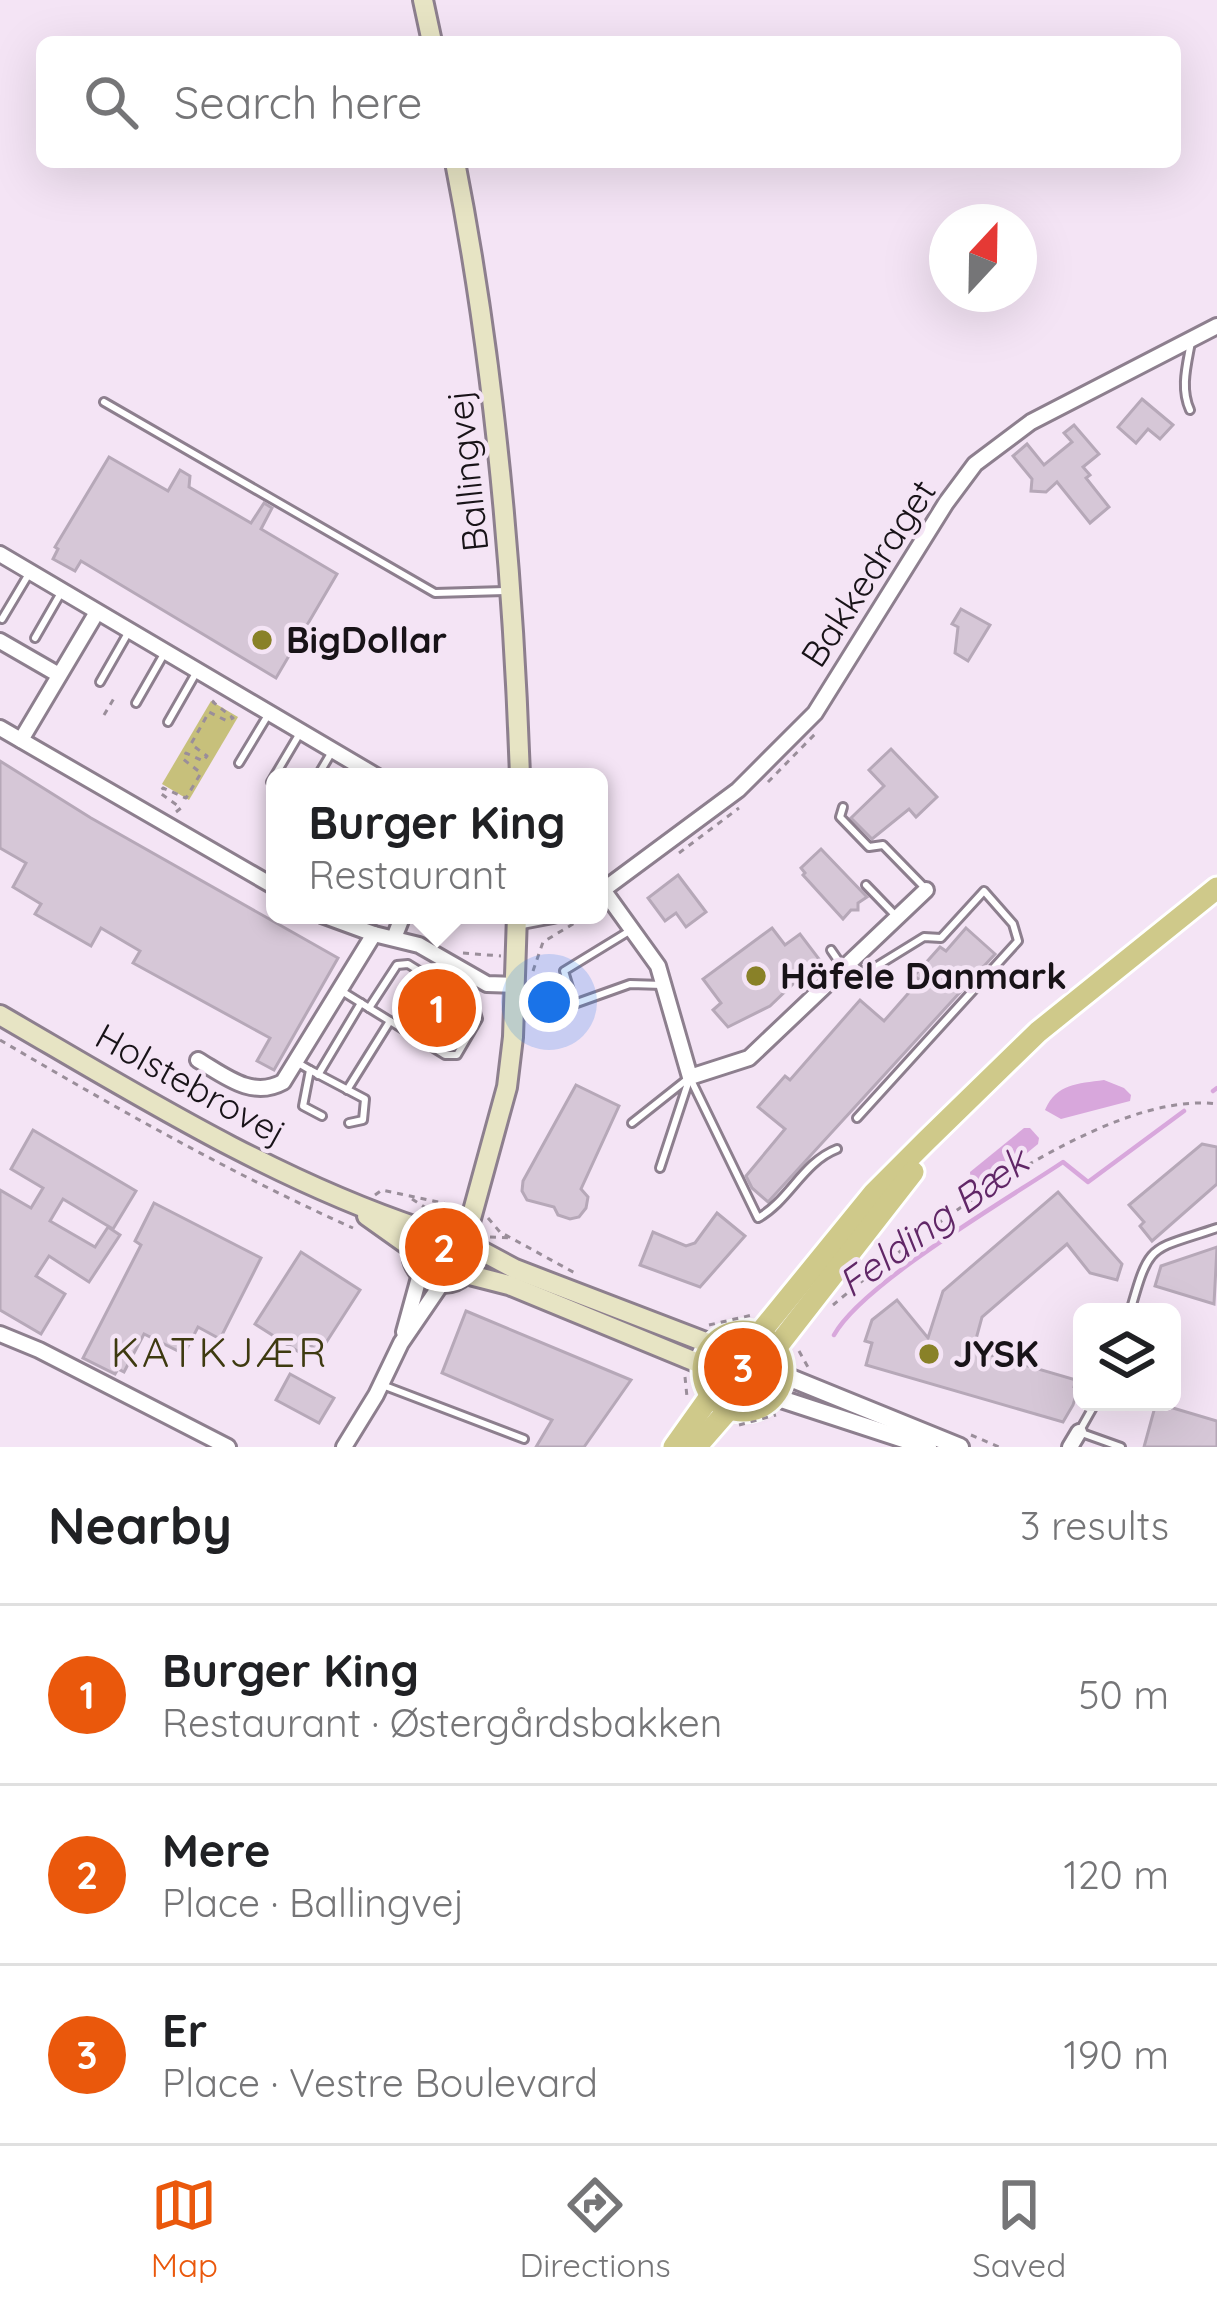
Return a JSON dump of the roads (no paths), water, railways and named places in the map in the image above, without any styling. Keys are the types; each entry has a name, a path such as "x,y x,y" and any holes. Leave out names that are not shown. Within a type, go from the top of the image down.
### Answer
{"main road":[{"path":"423,0 430,36"},
{"name":"Ballingvej","path":"456,168 494,397 511,591 520,768"},
{"path":"767,1341 961,1110 1038,1032 1217,888"},
{"path":"466,1274 473,1262 478,1183 504,1102 523,987 525,957 517,924"},
{"name":"Holstebrovej","path":"0,1015 172,1115 353,1206 422,1229"},
{"path":"478,1183 446,1221 422,1229 412,1248 420,1274 442,1283 466,1274 508,1285 668,1350 708,1345 734,1332 767,1341"},
{"name":"Holstebrovej","path":"353,1206 412,1248"},
{"path":"446,1221 515,1269 708,1345"},
{"path":"709,1400 754,1410 779,1386 767,1341"},
{"path":"696,1447 709,1400 708,1345"},
{"path":"674,1447 709,1400"}],"street":[{"name":"Bakkedraget","path":"608,888 738,790 814,713 975,464 1030,422 1217,326"},
{"path":"0,554 360,768"},
{"path":"21,740 97,612"},
{"path":"0,641 59,675"},
{"path":"0,728 266,882"},
{"path":"608,900 658,966 690,1077 749,1058 926,890"},
{"path":"347,924 419,945 487,984 523,987"},
{"path":"394,938 399,924"},
{"path":"198,1060 246,1087 267,1091 283,1082 374,934"},
{"path":"401,1343 420,1274"},
{"path":"344,1447 401,1343 442,1283"},
{"path":"0,1334 228,1447"},
{"path":"779,1386 928,1447"},
{"path":"779,1386 960,1447"},
{"path":"1070,1447 1080,1440"}],"lane":[{"path":"1190,410 1185,376 1192,339"},
{"path":"104,402 435,593 511,591"},
{"path":"2,620 30,572"},
{"path":"35,638 62,591"},
{"path":"100,682 129,631"},
{"path":"136,703 166,652"},
{"path":"168,722 198,671"},
{"path":"239,763 269,713"},
{"path":"279,768 301,731"},
{"path":"322,768 333,750"},
{"path":"843,807 840,817 853,832 869,847 883,845 926,890"},
{"path":"866,885 897,917"},
{"path":"831,950 864,974 924,937 940,938 984,891 1013,924 1018,940 857,1118"},
{"path":"631,930 564,971 574,1004 630,984 663,985"},
{"path":"340,990 369,1008 391,1021 445,1055 457,1054 478,1019 474,1005 409,964 397,965 369,1008"},
{"path":"322,1116 303,1106 314,1072 361,1003"},
{"path":"347,1090 391,1021"},
{"path":"295,1062 365,1100 363,1120 349,1123"},
{"path":"632,1124 690,1077"},
{"path":"690,1077 758,1218 775,1208 820,1155 837,1149"},
{"path":"660,1168 690,1077"},
{"path":"1132,1303 1144,1261 1158,1248 1217,1228"},
{"path":"381,1384 524,1439"},
{"path":"1092,1411 1080,1440 1121,1447"}],"waterway":[{"name":"Felding Bæk","path":"1213,1091 1217,1088"},
{"name":"Felding Bæk","path":"834,1335 874,1291 905,1267 1063,1162 1088,1182 1184,1111"}],"place":[{"name":"BigDollar","path":"262,640"},
{"name":"Häfele Danmark","path":"756,976"},
{"name":"Burger King","path":"437,1008"},
{"name":"Mere","path":"444,1247"},
{"name":"JYSK","path":"929,1354"},
{"name":"Er","path":"743,1367"}],"district":[{"name":"KATKJÆR","path":"220,1352"}]}
